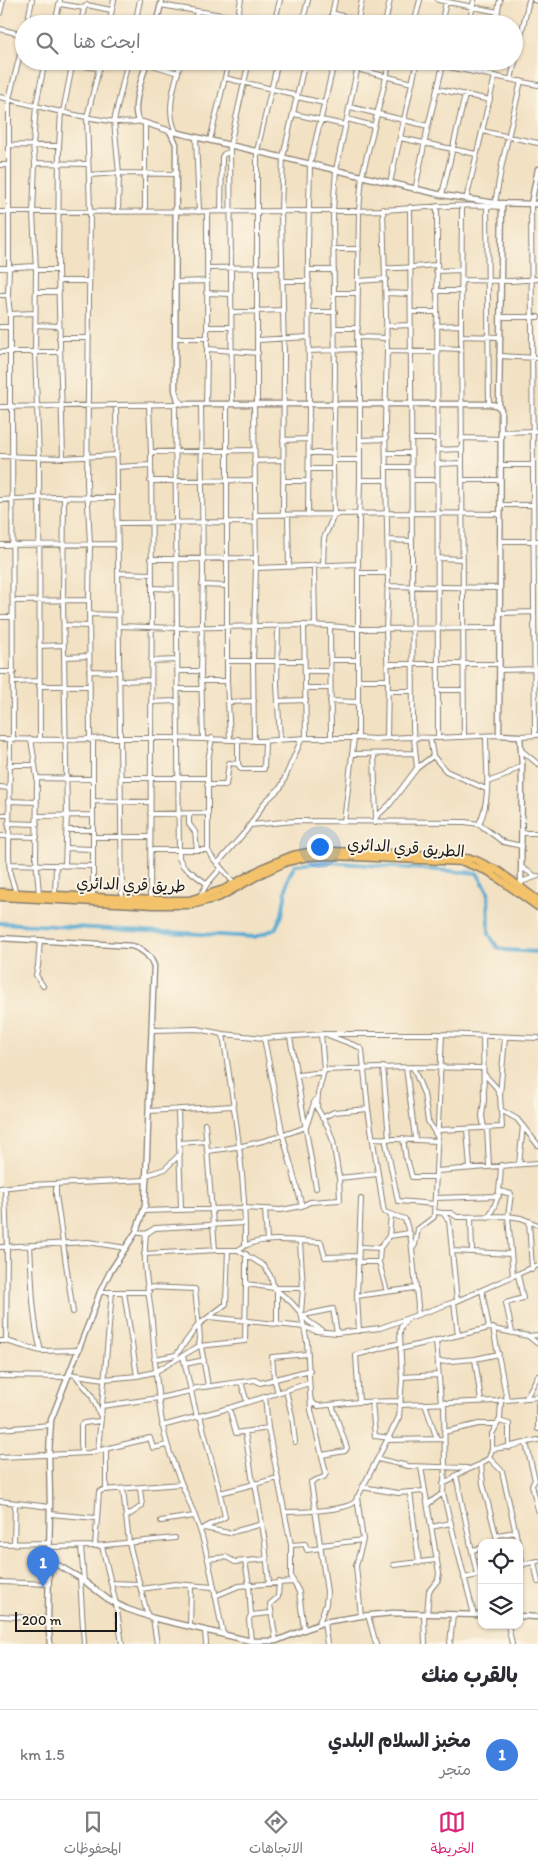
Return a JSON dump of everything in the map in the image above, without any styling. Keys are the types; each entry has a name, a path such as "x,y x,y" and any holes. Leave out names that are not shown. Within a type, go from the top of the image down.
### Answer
{"highway":[{"name":"طريق قري الدائري","path":"0,892 150,900 200,898 219,892 278,860 302,853 327,851 438,855 467,858 493,867 521,884 538,900"},
{"name":"الطريق قري الدائري","path":"0,897 154,905 192,905 220,897 287,862 308,857 332,856 463,862 489,872 538,907"}],"street":[{"path":"0,13 3,0"},
{"path":"29,15 32,0"},
{"path":"110,15 114,0"},
{"path":"137,15 140,0"},
{"path":"238,15 241,0"},
{"path":"276,15 280,0"},
{"path":"304,15 308,0"},
{"path":"335,0 332,14 335,15"},
{"path":"359,15 362,0"},
{"path":"387,15 390,0"},
{"path":"416,15 420,0"},
{"path":"438,0 498,12"},
{"path":"471,15 474,0"},
{"path":"497,15 500,0"},
{"path":"523,26 529,0"},
{"path":"534,0 538,1"},
{"path":"158,15 161,1 197,12 219,15"},
{"path":"443,15 446,1"},
{"path":"57,15 60,2 84,8 87,5 111,10"},
{"path":"83,15 84,8"},
{"path":"0,29 15,34"},
{"path":"16,893 10,876 8,836 9,765 12,739 14,672 13,456 8,295 9,99 17,70"},
{"path":"40,740 38,684 39,458 36,406 33,146 36,105 43,70"},
{"path":"63,458 58,281 59,146 62,111 71,70"},
{"path":"93,897 93,779 89,656 90,544 87,484 90,212 87,117 98,70"},
{"path":"118,212 119,173 114,121 126,70"},
{"path":"144,70 134,111 139,121 145,124 415,190 502,205"},
{"path":"169,70 178,73"},
{"path":"179,70 171,103 172,124 176,144 175,390 178,400 182,404"},
{"path":"210,140 227,70"},
{"path":"230,739 227,681 226,523 227,451 232,352 230,145 247,70"},
{"path":"254,741 253,660 256,558 254,450 258,353 257,151 276,70"},
{"path":"283,516 281,210 283,157 303,70"},
{"path":"308,515 308,211 310,164 332,70"},
{"path":"323,565 324,538 334,515 335,293 333,211 336,170 358,70 412,83"},
{"path":"344,822 352,754 356,738 359,680 359,211 362,176 388,70"},
{"path":"390,183 415,70"},
{"path":"415,190 428,126 443,70"},
{"path":"463,70 538,86"},
{"path":"485,74 486,70"},
{"path":"511,79 513,70"},
{"path":"466,200 495,76"},
{"path":"225,78 290,93 297,97 324,104"},
{"path":"495,203 520,81"},
{"path":"438,89 490,100"},
{"path":"442,195 465,95"},
{"path":"0,97 87,117 132,123 139,121"},
{"path":"350,107 428,126"},
{"path":"294,114 346,125"},
{"path":"347,119 374,126"},
{"path":"145,124 145,211"},
{"path":"482,131 538,143"},
{"path":"196,137 199,212"},
{"path":"400,138 476,154"},
{"path":"9,145 59,146"},
{"path":"221,211 222,157 230,152"},
{"path":"34,163 88,164"},
{"path":"0,165 9,165"},
{"path":"0,739 212,738 264,741 304,738 375,740 414,736 438,738 536,735 536,624 534,612 536,598 536,541 533,494 536,477 533,465 536,431 536,386 532,358 531,204 538,169"},
{"path":"89,175 119,173 176,174"},
{"path":"0,212 359,211 410,207 538,204"},
{"path":"499,735 501,416 499,407 499,337 502,205"},
{"path":"437,206 438,738"},
{"path":"462,206 461,438 463,513 462,690 464,737"},
{"path":"487,206 489,404"},
{"path":"410,207 412,691 417,768"},
{"path":"383,209 387,351 387,738"},
{"path":"203,738 201,681 203,558 201,452 208,350 206,293 207,212"},
{"path":"334,249 358,249"},
{"path":"532,253 538,253"},
{"path":"385,268 436,265"},
{"path":"207,268 282,267"},
{"path":"0,268 58,270"},
{"path":"308,270 334,270"},
{"path":"436,272 461,270"},
{"path":"358,280 386,279"},
{"path":"462,280 538,280"},
{"path":"58,281 88,281"},
{"path":"176,282 206,281"},
{"path":"282,281 308,281"},
{"path":"436,292 462,291"},
{"path":"36,292 59,292"},
{"path":"206,293 230,294"},
{"path":"335,293 358,294"},
{"path":"386,293 410,294"},
{"path":"0,295 8,295"},
{"path":"232,312 282,310"},
{"path":"308,312 335,312"},
{"path":"411,312 436,312"},
{"path":"10,314 35,313"},
{"path":"500,317 538,317"},
{"path":"35,325 59,326"},
{"path":"386,326 411,325"},
{"path":"436,326 461,325"},
{"path":"0,327 9,327"},
{"path":"208,327 231,327"},
{"path":"335,328 358,328"},
{"path":"461,336 499,337"},
{"path":"358,337 386,338"},
{"path":"59,338 89,338"},
{"path":"176,338 208,338"},
{"path":"258,340 308,338"},
{"path":"309,351 358,349"},
{"path":"387,351 410,353 461,349"},
{"path":"208,350 258,353"},
{"path":"0,352 60,352"},
{"path":"499,356 538,358"},
{"path":"0,407 88,404 360,403 489,404 499,407"},
{"path":"149,404 151,452 150,559 152,588 150,900"},
{"path":"175,404 178,850 183,866 207,884"},
{"path":"116,405 122,898"},
{"path":"501,432 536,431"},
{"path":"461,438 501,439"},
{"path":"283,440 308,439"},
{"path":"360,440 386,439"},
{"path":"411,440 437,439"},
{"path":"437,450 462,449"},
{"path":"151,452 254,450"},
{"path":"309,453 334,453"},
{"path":"386,453 412,453"},
{"path":"0,456 63,458 117,455"},
{"path":"254,462 283,460"},
{"path":"333,460 360,460"},
{"path":"437,464 462,463"},
{"path":"500,465 533,465"},
{"path":"117,467 151,466"},
{"path":"386,467 411,466"},
{"path":"309,469 333,469"},
{"path":"150,481 255,480"},
{"path":"360,480 386,480"},
{"path":"412,480 437,480"},
{"path":"462,480 500,480"},
{"path":"283,481 309,481"},
{"path":"533,494 538,494"},
{"path":"0,500 64,497 118,498"},
{"path":"64,497 63,600 67,815 65,866"},
{"path":"500,505 533,505"},
{"path":"255,515 500,514"},
{"path":"288,516 289,566"},
{"path":"118,522 255,522"},
{"path":"387,540 412,541"},
{"path":"500,541 536,541"},
{"path":"0,544 118,544"},
{"path":"150,559 256,558"},
{"path":"438,558 463,559"},
{"path":"256,568 358,564"},
{"path":"314,565 315,625"},
{"path":"118,573 151,574"},
{"path":"358,573 388,573"},
{"path":"202,585 227,586"},
{"path":"387,586 500,588"},
{"path":"152,588 176,589"},
{"path":"13,601 89,600"},
{"path":"500,613 534,612"},
{"path":"89,614 118,615"},
{"path":"0,617 13,617"},
{"path":"64,625 89,626"},
{"path":"119,626 228,628 254,625 315,625 358,629 499,628"},
{"path":"218,864 250,825 265,802 283,785 304,738 306,688 304,625"},
{"path":"278,626 280,740"},
{"path":"330,626 331,738"},
{"path":"39,646 64,645"},
{"path":"64,657 89,656"},
{"path":"151,661 177,660"},
{"path":"330,660 358,660"},
{"path":"228,661 304,661"},
{"path":"388,664 498,664"},
{"path":"499,670 535,668"},
{"path":"90,671 119,672"},
{"path":"177,671 201,671"},
{"path":"304,671 330,671"},
{"path":"0,672 14,672"},
{"path":"119,681 151,680"},
{"path":"359,680 388,680"},
{"path":"201,681 227,681"},
{"path":"14,682 90,686"},
{"path":"306,688 330,688"},
{"path":"177,689 202,689"},
{"path":"438,690 462,690"},
{"path":"388,691 412,691"},
{"path":"278,701 306,700"},
{"path":"151,702 177,701"},
{"path":"228,702 254,701"},
{"path":"330,701 358,702"},
{"path":"478,824 486,807 486,736"},
{"path":"520,736 522,765 521,884 536,876"},
{"path":"212,738 207,778 208,850 234,884"},
{"path":"430,738 433,756 449,774 486,789"},
{"path":"31,739 37,778 36,865 40,894"},
{"path":"238,739 238,764 241,769 264,768 264,741"},
{"path":"521,750 538,764"},
{"path":"352,754 415,753"},
{"path":"374,754 375,823"},
{"path":"376,817 390,804 417,768 433,756"},
{"path":"207,785 226,785 229,764 238,764"},
{"path":"9,765 34,766"},
{"path":"487,782 504,776 522,765"},
{"path":"37,778 93,779"},
{"path":"122,778 207,778"},
{"path":"0,787 9,788"},
{"path":"8,801 37,802"},
{"path":"92,801 150,802"},
{"path":"150,814 207,814"},
{"path":"189,814 190,827 195,832 197,850"},
{"path":"0,815 8,815"},
{"path":"37,816 93,815"},
{"path":"250,825 295,821 375,823 446,821 478,824 503,842 522,846"},
{"path":"8,823 37,824"},
{"path":"67,830 92,830"},
{"path":"522,833 538,833"},
{"path":"0,836 36,837"},
{"path":"92,837 149,837"},
{"path":"66,848 92,849"},
{"path":"150,850 208,850"},
{"path":"9,864 92,866"},
{"path":"55,895 56,866"},
{"path":"521,867 536,876"},
{"path":"200,898 207,884 221,868"},
{"path":"0,938 132,946 144,951 154,966 147,1178 143,1211 136,1232 110,1272 100,1292 79,1350 52,1414 49,1454 50,1560 48,1619 50,1644"},
{"path":"40,940 36,975 37,980 43,986"},
{"path":"152,1030 197,1029 222,1034 264,1038 323,1034 442,1034 538,1038"},
{"path":"222,1034 239,1148 245,1244"},
{"path":"323,1034 359,1046 362,1050 368,1109 384,1212 405,1219 410,1233 418,1306 417,1314"},
{"path":"306,1127 324,1071 323,1034"},
{"path":"412,1249 415,1245 418,1229 433,1220 435,1212 442,1034"},
{"path":"290,1036 316,1188"},
{"path":"483,1036 482,1116 486,1128 489,1166"},
{"path":"264,1038 283,1136 302,1206"},
{"path":"439,1130 502,1127 500,1095 505,1038"},
{"path":"406,1066 415,1138"},
{"path":"413,1066 424,1094 428,1121 438,1139"},
{"path":"298,1075 363,1067 483,1068"},
{"path":"383,1067 387,1138 398,1201 435,1204"},
{"path":"484,1074 500,1095"},
{"path":"143,1211 244,1208 285,1209 302,1206 310,1202 340,1200 339,1178 333,1141 317,1108 318,1094"},
{"path":"149,1111 233,1106"},
{"path":"322,1118 334,1112 368,1109"},
{"path":"178,1110 181,1209"},
{"path":"501,1110 511,1114 538,1145"},
{"path":"205,1124 215,1250"},
{"path":"519,1164 523,1126"},
{"path":"208,1151 239,1148 283,1136 306,1127"},
{"path":"467,1129 470,1168"},
{"path":"372,1138 438,1139"},
{"path":"403,1138 406,1160 412,1178 436,1177"},
{"path":"179,1142 207,1141"},
{"path":"6,1341 7,1247 2,1188 147,1178 165,1169 180,1154"},
{"path":"437,1170 538,1163"},
{"path":"488,1217 495,1207 499,1196 501,1165"},
{"path":"339,1178 378,1174"},
{"path":"56,1184 62,1242 73,1312"},
{"path":"500,1191 511,1194 508,1216 513,1276"},
{"path":"435,1198 499,1196"},
{"path":"359,1332 357,1296 361,1199"},
{"path":"265,1209 267,1241"},
{"path":"435,1212 451,1213 457,1218 508,1216 521,1218 538,1225"},
{"path":"443,1213 449,1222 453,1251 458,1335"},
{"path":"387,1292 379,1262 380,1248 389,1236 391,1215"},
{"path":"471,1218 472,1252"},
{"path":"529,1221 532,1269"},
{"path":"136,1232 146,1234 156,1228 245,1223"},
{"path":"389,1236 410,1233"},
{"path":"146,1234 144,1271 148,1290 162,1426 181,1484 194,1516 202,1529 224,1634"},
{"path":"238,1250 245,1244 267,1241 322,1242 325,1257 358,1256"},
{"path":"0,1247 88,1242 126,1248"},
{"path":"300,1242 303,1314 310,1370 309,1383 312,1417 322,1455 325,1476 311,1482 327,1599 321,1622 327,1644"},
{"path":"30,1246 38,1340 41,1351"},
{"path":"359,1247 380,1248"},
{"path":"144,1254 215,1250 238,1250 246,1254 264,1266 268,1271 275,1289 277,1324"},
{"path":"154,1359 176,1355 198,1325 226,1303 228,1250"},
{"path":"453,1251 511,1254"},
{"path":"0,1376 75,1374 104,1379 137,1376 156,1372 200,1346 245,1341 246,1254"},
{"path":"358,1262 379,1262"},
{"path":"209,1317 304,1327 312,1330 337,1333 359,1332 380,1328 407,1319 482,1290 538,1265"},
{"path":"512,1332 506,1303 523,1298 518,1275"},
{"path":"246,1284 275,1289 302,1288"},
{"path":"357,1296 415,1288"},
{"path":"100,1292 194,1289 200,1346 208,1386"},
{"path":"275,1289 291,1302 308,1321 323,1331"},
{"path":"482,1290 499,1354 507,1400"},
{"path":"98,1451 112,1292"},
{"path":"124,1292 137,1376"},
{"path":"303,1314 333,1309 337,1333"},
{"path":"285,1512 316,1511 350,1506 357,1497 399,1418 402,1377 401,1327 407,1319"},
{"path":"400,1349 491,1328 528,1336 538,1335"},
{"path":"528,1336 538,1344"},
{"path":"436,1340 443,1402 445,1468 443,1493 474,1615"},
{"path":"0,1341 41,1351 79,1350"},
{"path":"359,1402 356,1355 400,1343"},
{"path":"278,1393 272,1357 308,1354"},
{"path":"438,1362 475,1359 499,1354"},
{"path":"184,1356 190,1391 199,1417 225,1517 202,1529"},
{"path":"475,1359 482,1401"},
{"path":"185,1364 204,1360"},
{"path":"102,1406 159,1398 208,1386 255,1380 260,1383 310,1370"},
{"path":"75,1374 90,1394 101,1420"},
{"path":"402,1377 439,1375"},
{"path":"526,1398 538,1376"},
{"path":"241,1382 246,1402"},
{"path":"162,1426 199,1417 309,1383"},
{"path":"286,1391 292,1416 295,1442"},
{"path":"265,1396 268,1428 291,1545 290,1565 293,1582 299,1592 304,1629"},
{"path":"310,1398 316,1406 359,1402 425,1404 538,1397"},
{"path":"443,1484 489,1458 492,1448 492,1434 498,1423 501,1400"},
{"path":"372,1402 375,1436 389,1439 444,1439"},
{"path":"425,1404 438,1439"},
{"path":"538,1404 538,1428"},
{"path":"322,1455 345,1451 347,1448 332,1405"},
{"path":"229,1408 235,1432 268,1428"},
{"path":"81,1453 81,1425 101,1420"},
{"path":"444,1432 479,1424 509,1424 509,1448"},
{"path":"0,1429 51,1425"},
{"path":"245,1432 262,1524 269,1583"},
{"path":"0,1457 98,1451 150,1438 152,1448 167,1445"},
{"path":"492,1448 509,1448 538,1440"},
{"path":"526,1443 536,1480 532,1485 536,1495 538,1510"},
{"path":"106,1449 106,1490"},
{"path":"489,1458 502,1471 517,1539"},
{"path":"378,1459 405,1466 470,1468"},
{"path":"481,1464 483,1484 497,1539"},
{"path":"421,1467 439,1576 436,1584 429,1591 425,1614 425,1644"},
{"path":"456,1475 478,1571"},
{"path":"220,1493 278,1478"},
{"path":"95,1546 98,1493 106,1490 181,1484"},
{"path":"362,1487 398,1493 425,1491"},
{"path":"126,1517 142,1506 140,1488"},
{"path":"123,1489 129,1542 157,1644"},
{"path":"410,1492 419,1563"},
{"path":"428,1504 443,1493"},
{"path":"357,1497 363,1540 356,1566 361,1616"},
{"path":"0,1501 50,1507"},
{"path":"14,1544 15,1503"},
{"path":"50,1514 96,1518"},
{"path":"161,1522 194,1516"},
{"path":"431,1527 451,1522"},
{"path":"202,1529 229,1533 262,1524"},
{"path":"497,1536 516,1532"},
{"path":"0,1544 81,1547 175,1538"},
{"path":"291,1545 304,1544 307,1550 363,1540"},
{"path":"102,1546 116,1604 122,1644"},
{"path":"81,1547 84,1644"},
{"path":"472,1550 478,1549"},
{"path":"208,1559 226,1557 234,1562 267,1559"},
{"path":"50,1560 116,1604 151,1618 259,1643 276,1641 321,1622 368,1615 393,1613 478,1615"},
{"path":"394,1565 437,1560"},
{"path":"245,1561 249,1585 251,1641"},
{"path":"523,1564 536,1561 538,1582"},
{"path":"464,1578 478,1574"},
{"path":"0,1582 49,1584"},
{"path":"276,1641 270,1613 271,1602 278,1598 279,1582"},
{"path":"215,1596 234,1587 293,1582"},
{"path":"111,1584 213,1586"},
{"path":"190,1627 191,1585"},
{"path":"251,1615 270,1613"},
{"path":"449,1643 453,1614"},
{"path":"368,1615 376,1644"},
{"path":"0,1616 48,1619"},
{"path":"523,1616 538,1617"},
{"path":"509,1629 512,1644"},
{"path":"204,1630 206,1644"}],"waterway":[{"path":"0,923 255,937 275,929 282,915 288,878 295,865 327,862 477,873 488,891 489,934 497,947 505,950 538,952"}],"place":[{"name":"مخبز السلام البلدي","path":"43,1587"}]}
